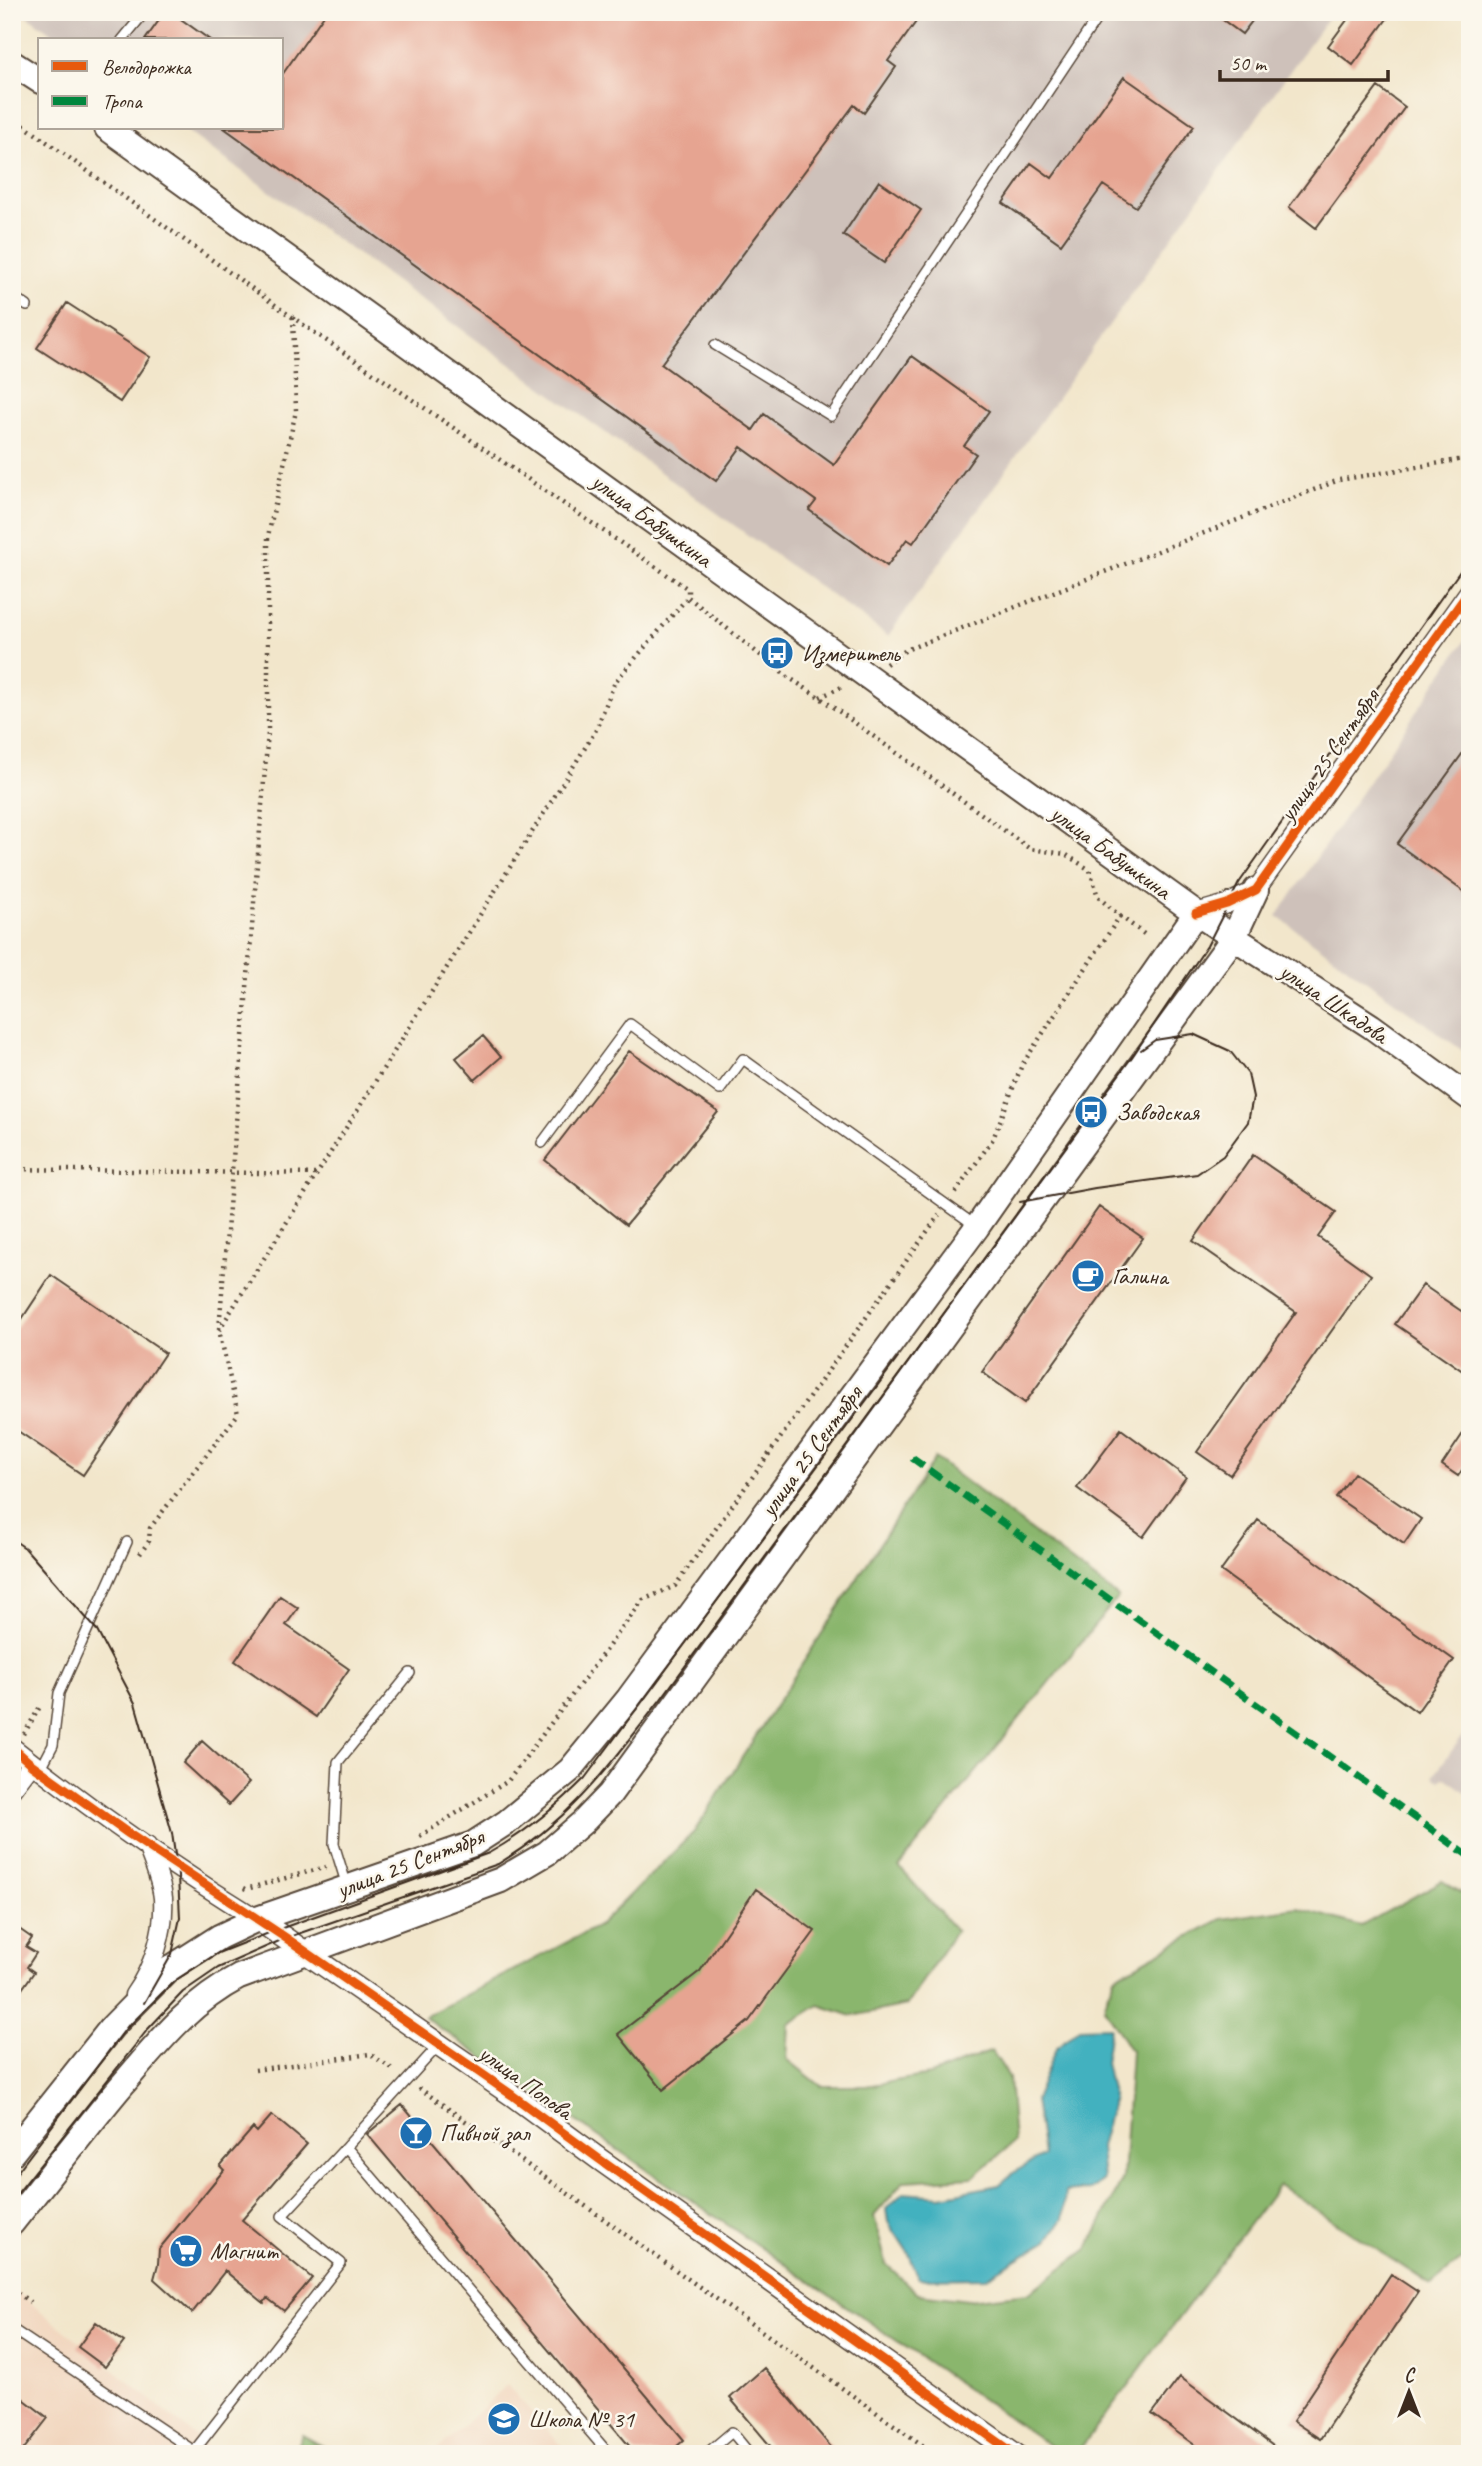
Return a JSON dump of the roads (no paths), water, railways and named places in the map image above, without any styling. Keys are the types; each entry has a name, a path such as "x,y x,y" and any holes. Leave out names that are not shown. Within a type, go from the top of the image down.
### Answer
{"main road":[{"path":"12,62 38,80"},
{"name":"улица Бабушкина","path":"110,130 1196,913"},
{"path":"12,2223 112,2098 186,2013 218,1989 306,1952 501,1880 547,1853 610,1794 1234,937 1256,890"},
{"name":"улица Шкадова","path":"1196,913 1371,1026 1470,1098"},
{"name":"улица 25 Сентября","path":"12,2153 112,2027 169,1969 219,1937 344,1876 473,1844 507,1822 570,1769 629,1698 977,1227 1196,913"}],"street":[{"name":"улица 25 Сентября","path":"1196,913 1227,904 1256,890 1470,590"},
{"name":"улица Попова","path":"14,1748 35,1767 439,2044 1015,2454"},
{"path":"12,1789 35,1767"},
{"path":"112,2027 142,1984 156,1954 163,1897 148,1846"}],"lane":[{"path":"124,38 145,12"},
{"path":"715,345 831,416 1101,12"},
{"path":"12,296 27,306"},
{"path":"542,1143 630,1024 720,1090 743,1059 977,1227"},
{"path":"35,1767 53,1745 59,1693 127,1542"},
{"path":"344,1876 334,1844 338,1762 410,1673"},
{"path":"12,2329 196,2452 341,2263 282,2216 439,2044"},
{"path":"346,2147 609,2454"},
{"path":"706,2454 733,2432 750,2454"}],"water":[{"path":"1110,2027 1105,2063 1113,2099 1100,2147 1103,2180 1090,2190 1065,2192 1063,2219 1048,2240 986,2278 919,2279 909,2254 888,2222 886,2209 903,2193 941,2196 999,2185 1043,2155 1035,2100 1056,2048 1079,2028"}],"tram line":[{"path":"12,2200 148,2029 183,1992 218,1968 286,1938 498,1864 547,1829 588,1790 661,1699 1132,1057 1207,946 1239,883 1470,557"},
{"path":"1020,1202 1095,1188 1197,1174 1223,1156 1248,1122 1253,1097 1248,1074 1230,1051 1193,1034 1155,1040 1141,1050"},
{"path":"125,2030 173,1982 218,1953 489,1853 528,1828 551,1809 585,1778 898,1358"},
{"path":"12,1539 25,1548 96,1629 135,1703 172,1833 180,1918 172,1954 144,2003"},
{"path":"12,2179 130,2023"}],"place":[{"name":"Измеритель","path":"777,653"},
{"name":"Заводская","path":"1091,1112"},
{"name":"Галина","path":"1088,1276"},
{"name":"Пивной зал","path":"416,2133"},
{"name":"Магнит","path":"186,2251"},
{"name":"Школа № 31","path":"504,2419"}]}
